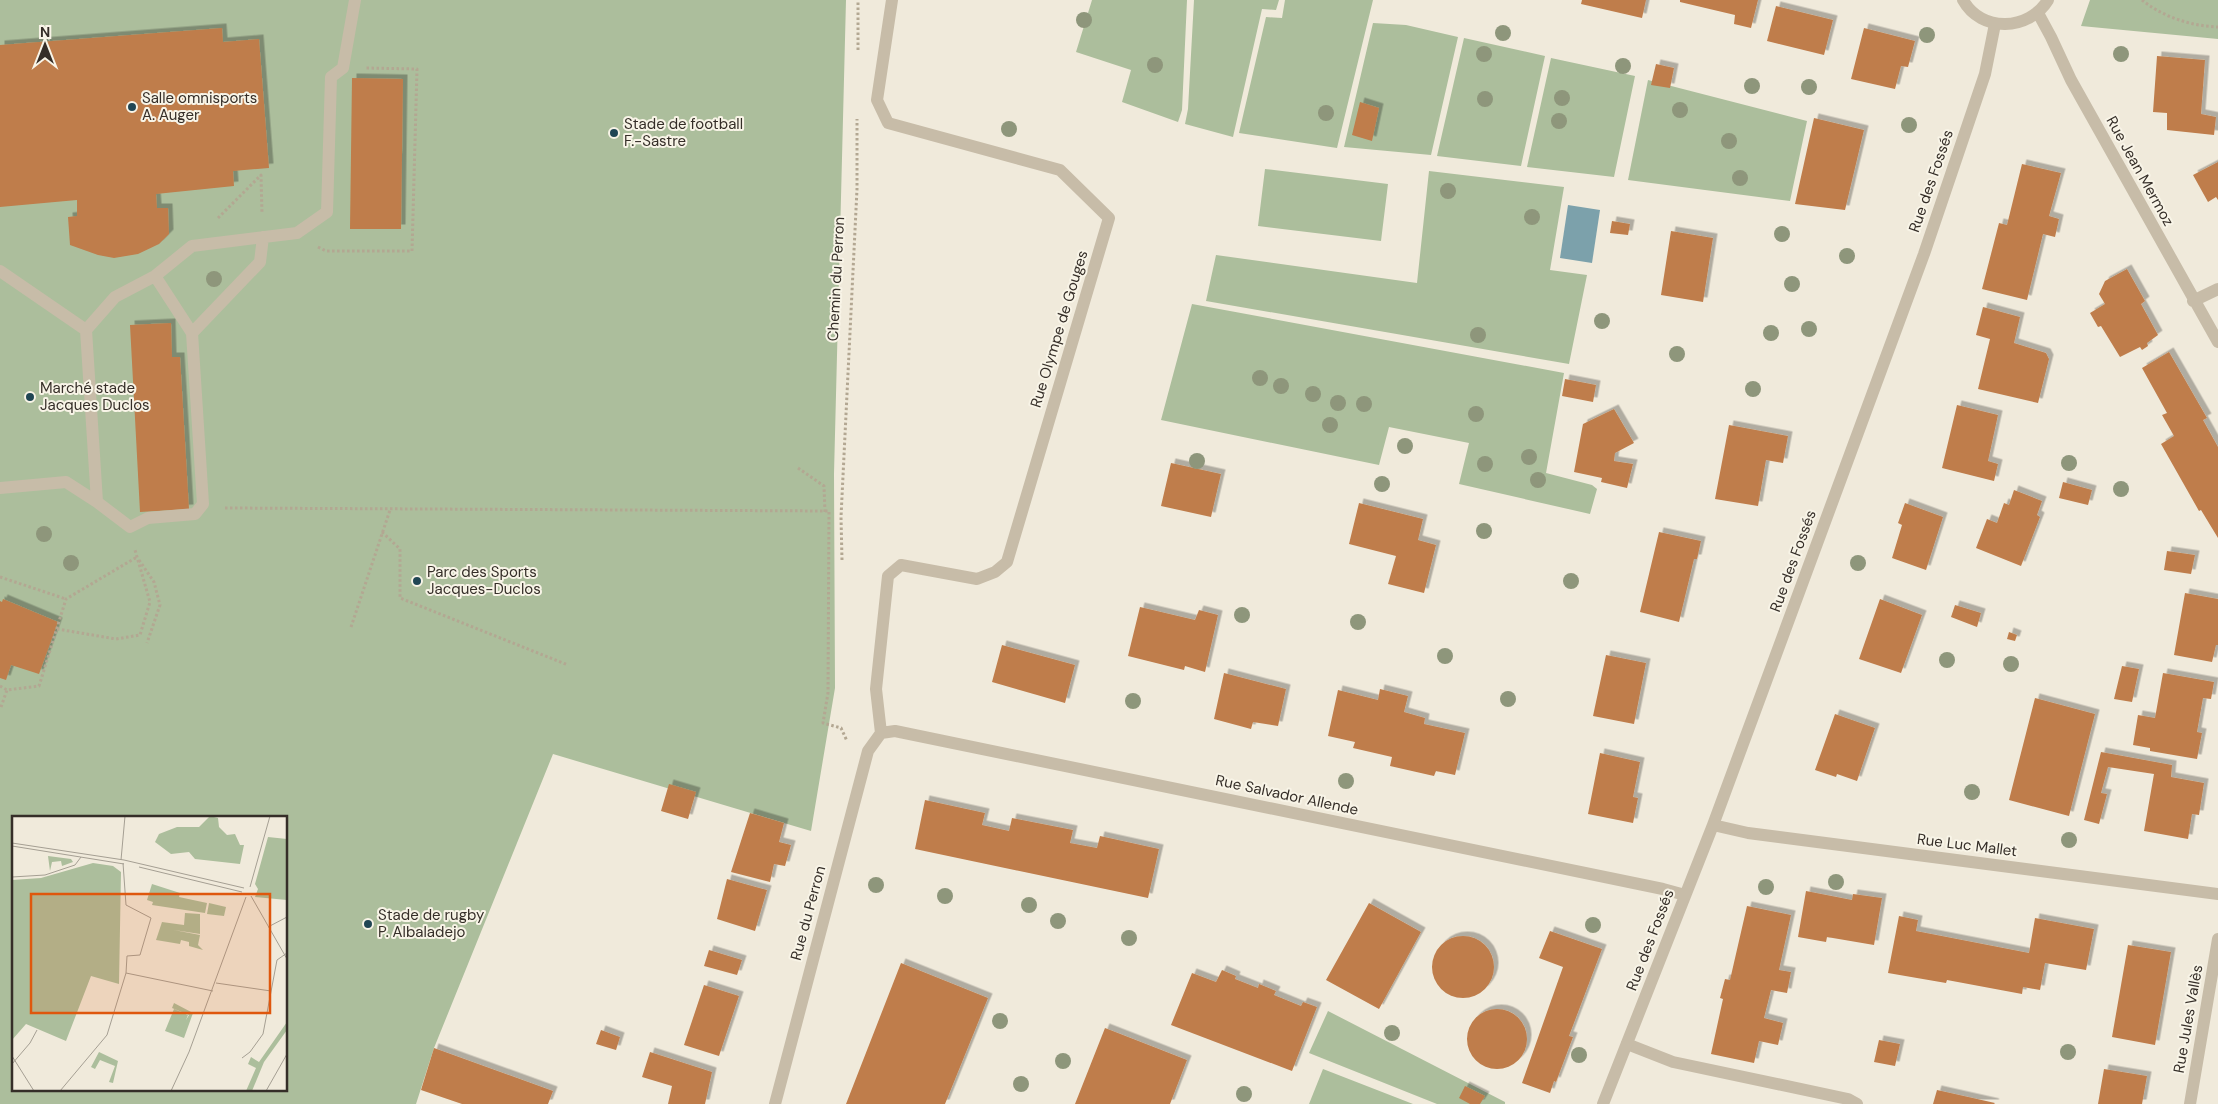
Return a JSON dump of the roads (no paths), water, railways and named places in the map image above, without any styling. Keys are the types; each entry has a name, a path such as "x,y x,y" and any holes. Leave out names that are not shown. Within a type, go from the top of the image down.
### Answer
{"street":[{"path":"96,502 86,330 115,297 155,276 192,246 297,233 327,212 331,77 343,68 355,0"},
{"name":"Rue Olympe de Gouges","path":"881,734 876,689 888,576 902,565 977,579 995,572 1007,562 1109,218 1060,170 888,123 877,100 892,0"},
{"path":"1963,0 1968,8 1980,18 1995,24 2010,25 2024,21 2038,13 2048,0"},
{"name":"Rue Jean Mermoz","path":"2038,13 2052,37 2070,80 2193,301 2218,342"},
{"name":"Rue des Fossés","path":"1603,1104 1712,825 1924,254 1985,74 1995,24"},
{"path":"192,333 260,262 262,237"},
{"path":"0,271 86,330"},
{"path":"0,488 66,482 130,527 148,518 195,514 203,504 192,333 155,276"},
{"path":"2193,301 2218,289"},
{"name":"Rue Salvador Allende","path":"881,734 895,731 1663,888 1685,895"},
{"name":"Rue du Perron","path":"775,1104 868,750 881,734"},
{"name":"Rue Luc Mallet","path":"1712,825 1748,833 2218,894"},
{"name":"Rue Jules Vallès","path":"2190,1104 2218,939"},
{"path":"1627,1044 1673,1062 1848,1099 1857,1104"}],"water":[{"path":"1568,205 1600,210 1592,263 1560,258"}],"place":[{"name":"Salle omnisports A. Auger","path":"132,107"},
{"name":"Stade de football F.-Sastre","path":"614,133"},
{"name":"Marché stade Jacques Duclos","path":"30,397"},
{"name":"Parc des Sports Jacques-Duclos","path":"417,581"},
{"name":"Stade de rugby P. Albaladejo","path":"368,924"}]}
